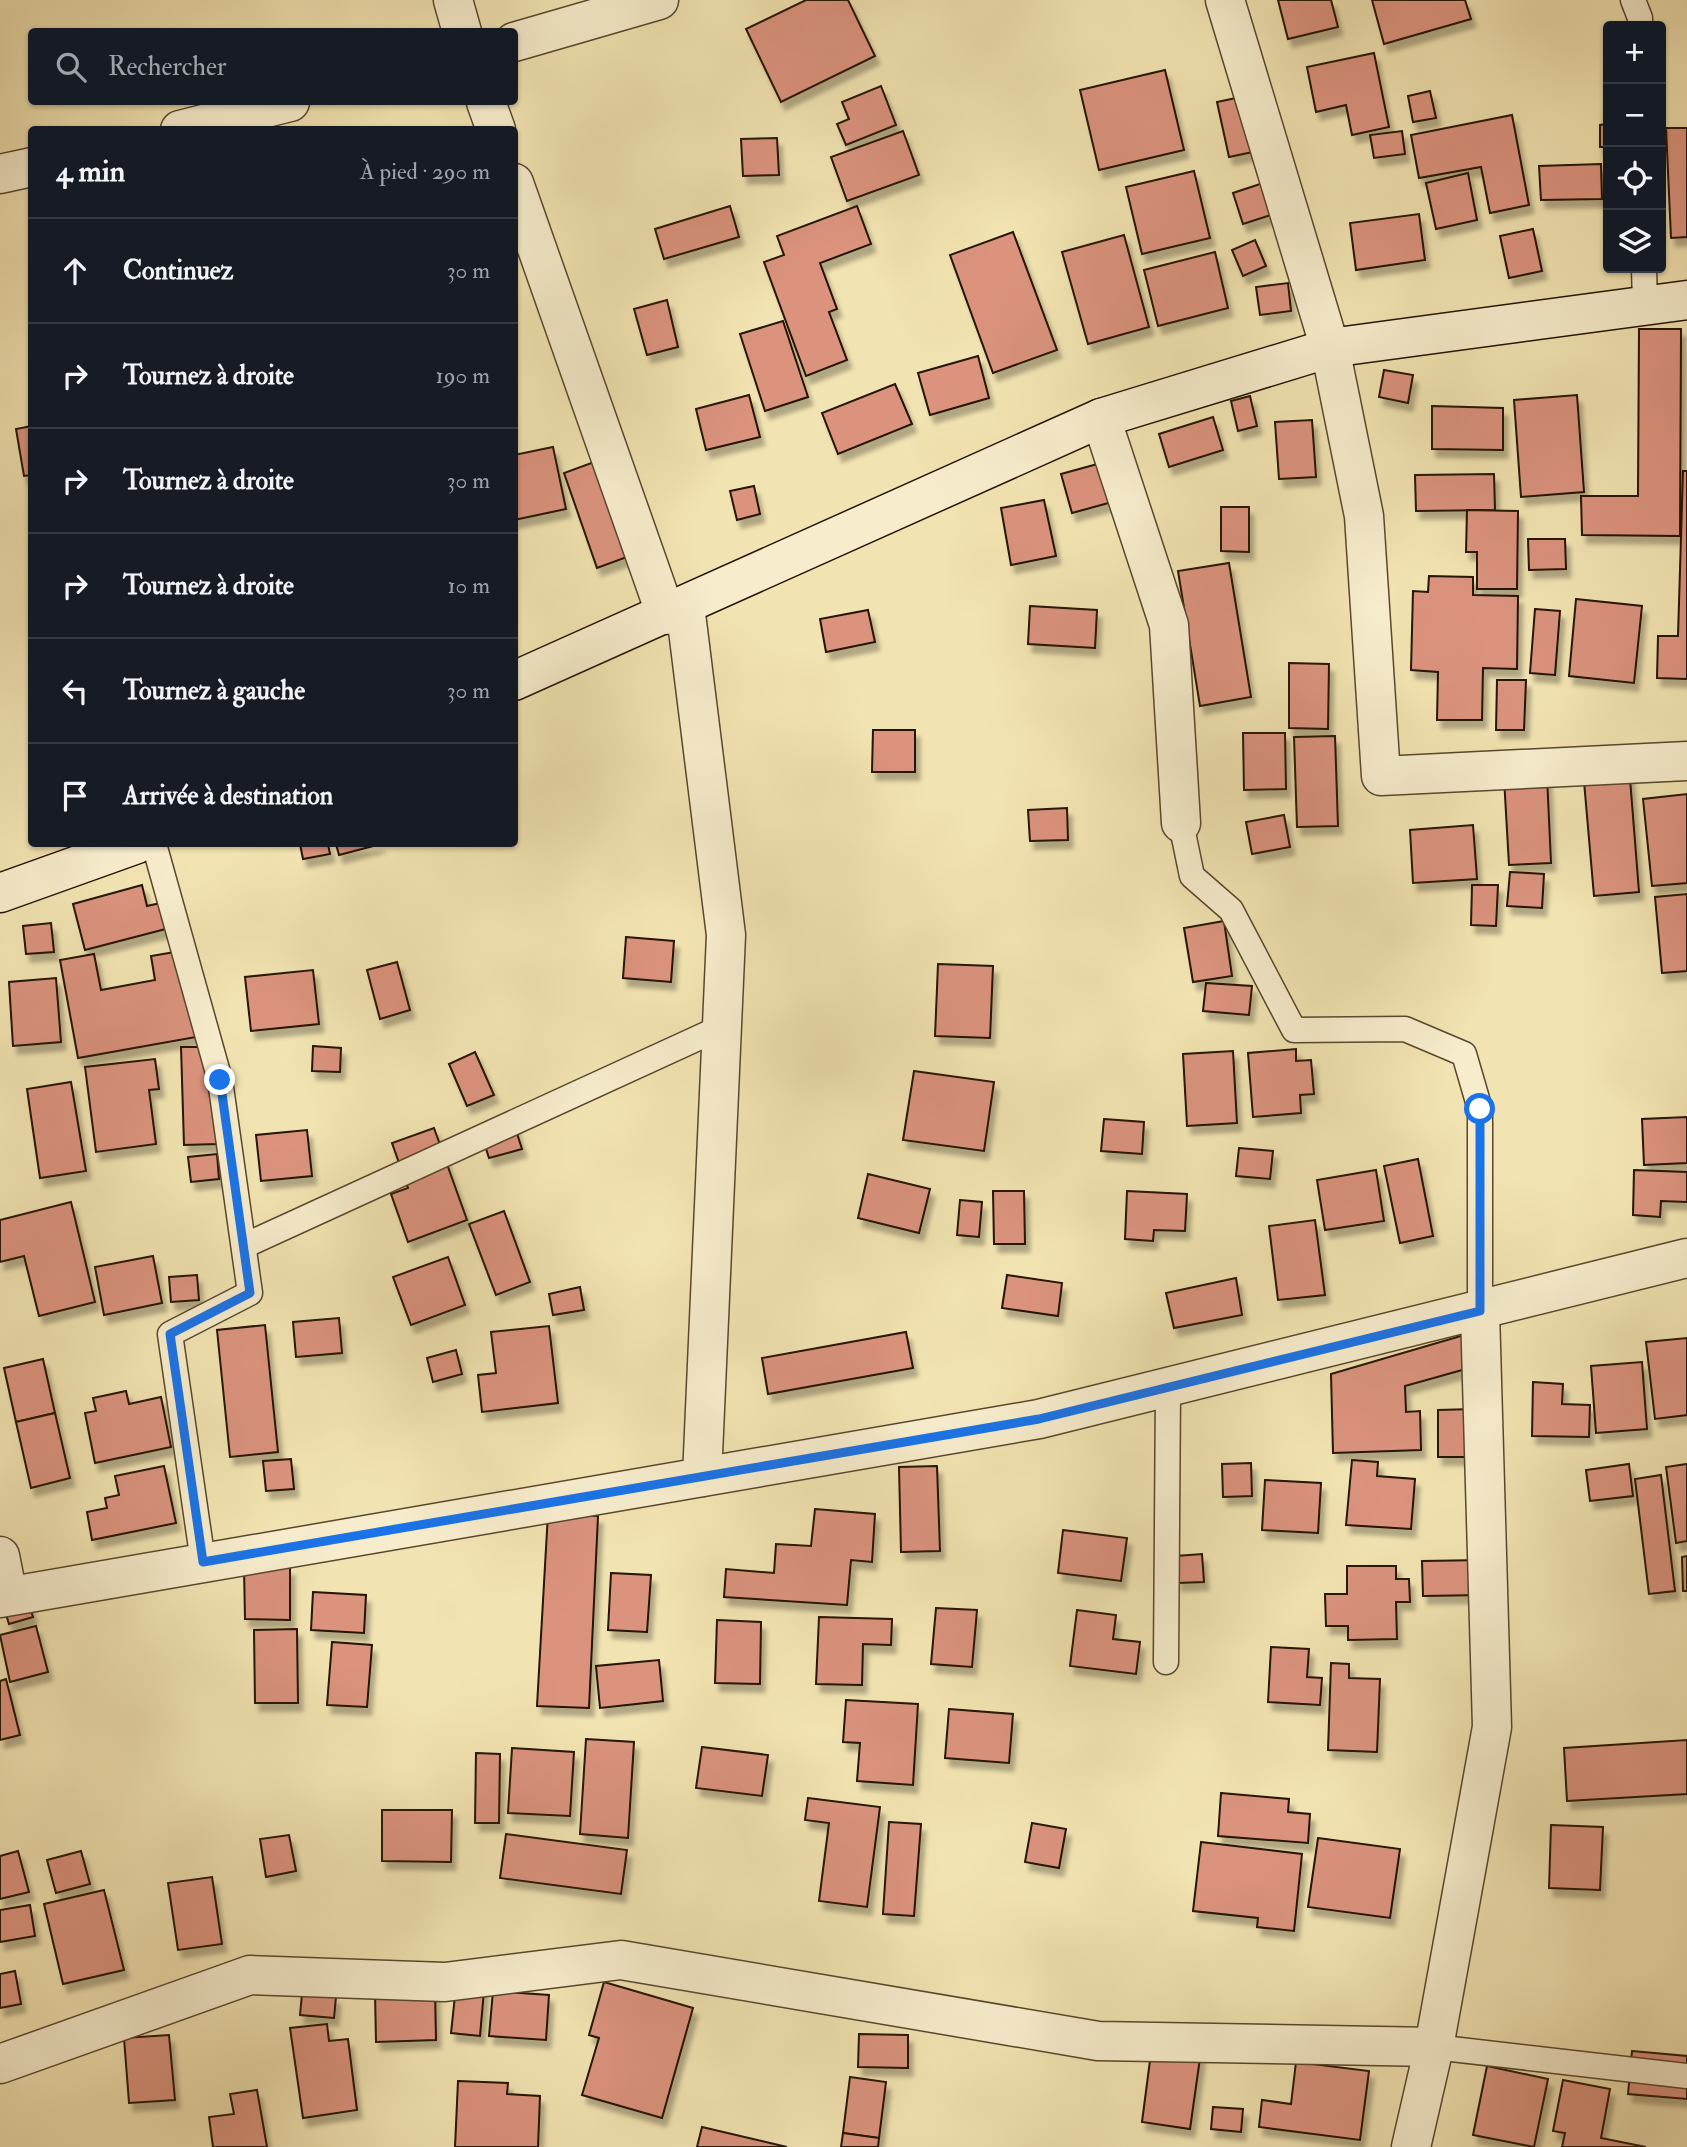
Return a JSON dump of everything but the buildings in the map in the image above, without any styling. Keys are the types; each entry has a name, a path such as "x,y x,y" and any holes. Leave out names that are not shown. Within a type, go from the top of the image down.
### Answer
{"street":[{"path":"453,0 461,28"},
{"path":"518,41 659,0"},
{"path":"1226,0 1330,348 1364,516 1381,776 1687,761"},
{"path":"196,126 278,105"},
{"path":"487,105 495,126"},
{"path":"518,194 676,610 726,935 702,1477"},
{"path":"518,679 1101,418 1330,348 1644,286 1687,300"},
{"path":"1101,418 1169,625 1181,823"},
{"path":"0,893 129,847"},
{"path":"0,1556 4,1597 1039,1419 1687,1258"},
{"path":"1411,2147 1434,2047 1492,1727 1480,1311"},
{"path":"0,2064 250,1975 445,1982 621,1960 1098,2041 1434,2047"}],"lane":[{"path":"1633,0 1640,21"},
{"path":"1181,823 1192,876 1231,910 1294,1030 1405,1029 1464,1054 1480,1109 1480,1311"},
{"path":"155,847 220,1080 250,1293 170,1334 203,1562"},
{"path":"244,1246 722,1027"},
{"path":"1166,1662 1168,1388"},
{"path":"1434,2047 1687,2076"}],"route":[{"path":"220,1080 250,1293 170,1334 203,1562 1039,1419 1480,1311 1480,1109"}]}
